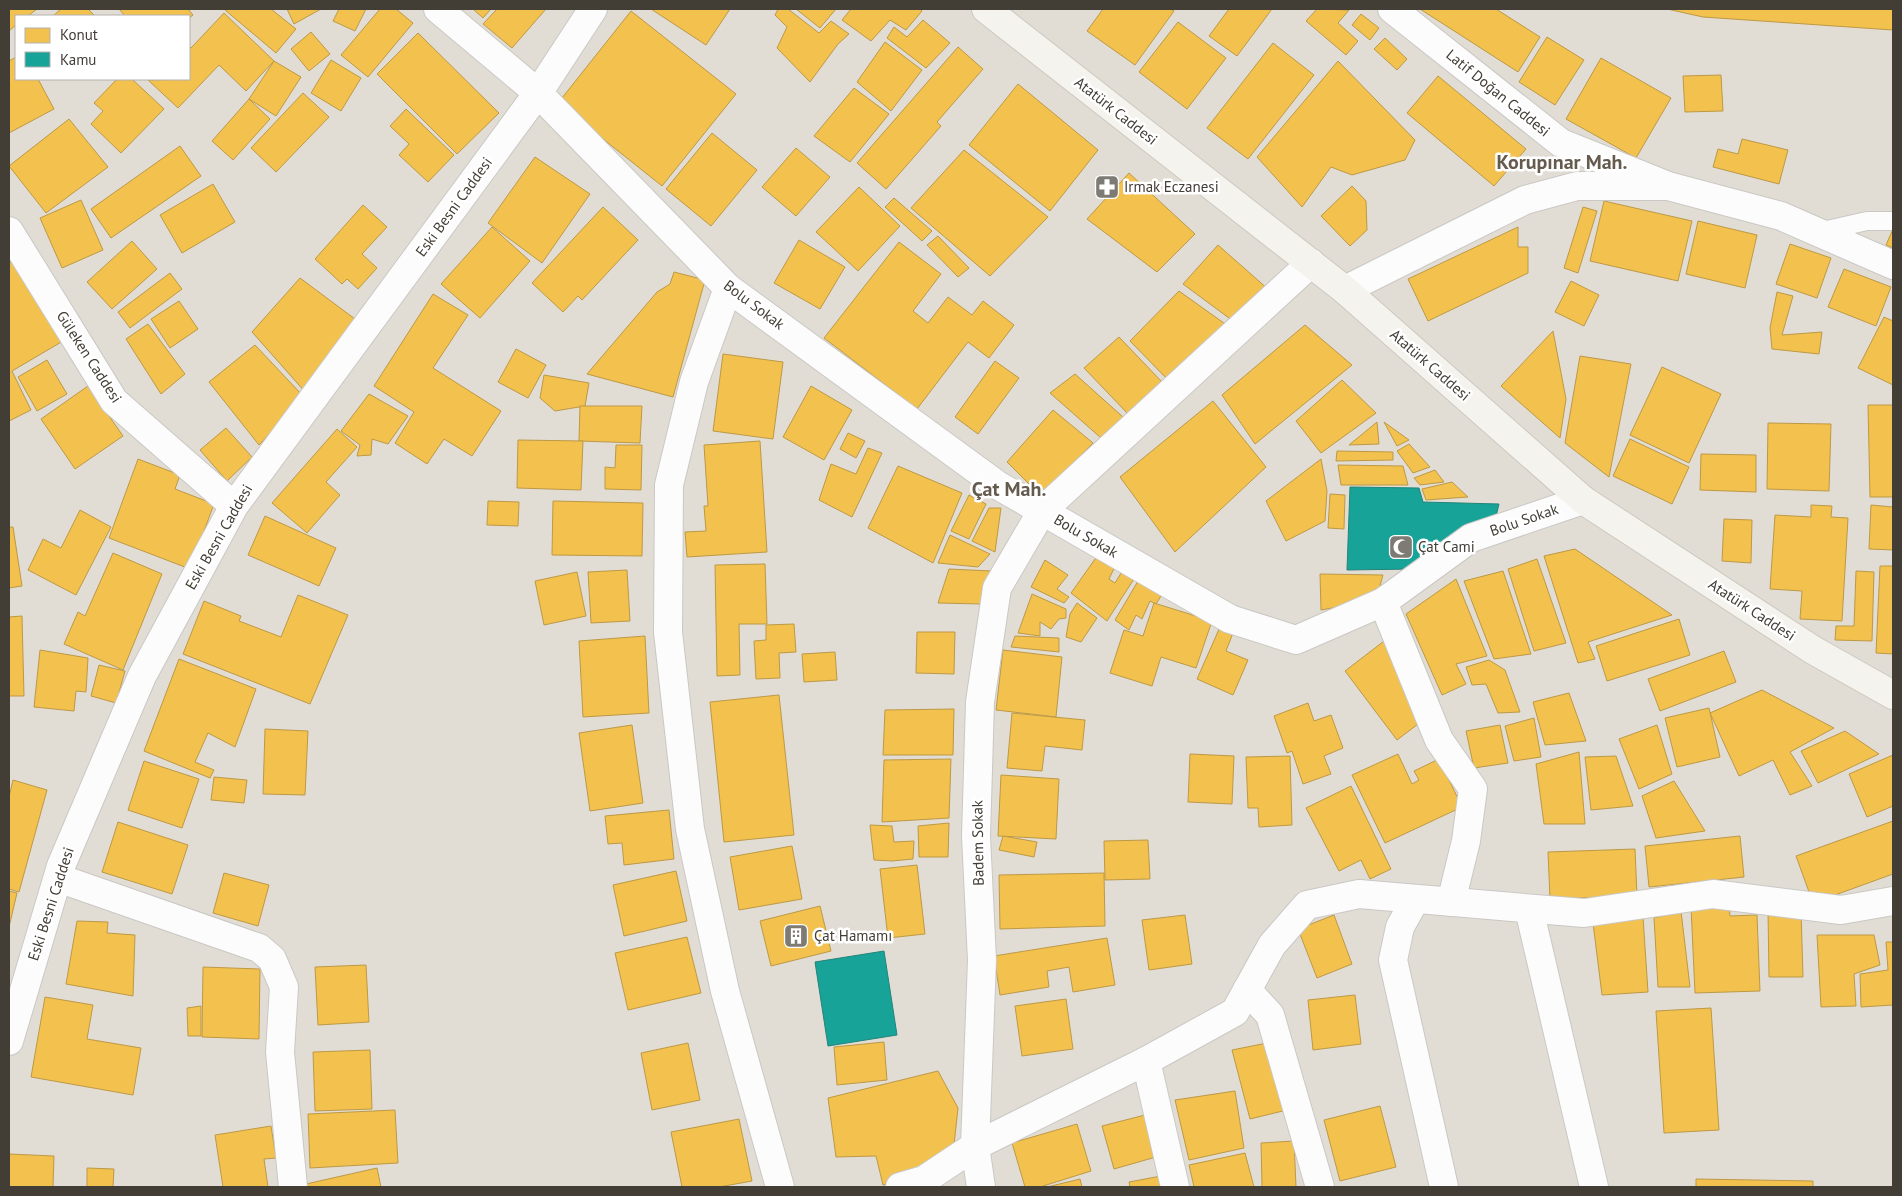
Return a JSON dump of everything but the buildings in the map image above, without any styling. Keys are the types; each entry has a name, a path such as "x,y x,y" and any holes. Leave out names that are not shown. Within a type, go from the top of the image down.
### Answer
{"main road":[{"name":"Atatürk Caddesi","path":"993,11 1345,290 1583,500 1813,650 1893,695"}],"street":[{"name":"Bolu Sokak","path":"438,9 538,93 728,288 999,486 1230,619 1296,640 1383,602 1471,538 1583,500"},
{"name":"Eski Besni Caddesi","path":"9,1040 58,878 142,676 234,506 538,93 593,9"},
{"name":"Latif Doğan Caddesi","path":"1392,9 1561,143 1668,186"},
{"path":"1345,290 1525,200 1577,186 1668,186 1781,216 1893,265"},
{"name":"Güleken Caddesi","path":"9,231 114,401 234,506"},
{"name":"Badem Sokak","path":"981,1187 975,1146 982,960 976,836 980,702 997,588 1042,511 1311,263"},
{"path":"728,288 694,382 669,485 668,632 690,829 725,990 780,1187"},
{"path":"1383,602 1439,740 1474,789 1466,842 1451,902"},
{"path":"58,878 258,948 272,959 284,987 280,1052 293,1187"},
{"path":"900,1187 924,1180 975,1146 1146,1061 1235,1012 1272,945 1307,905 1358,894 1584,913 1713,894 1841,910 1893,900"},
{"path":"1415,900 1400,927 1393,960 1444,1187"},
{"path":"1529,909 1594,1187"},
{"path":"1247,990 1270,1015 1320,1187"},
{"path":"1146,1061 1175,1187"}],"lane":[{"path":"1818,232 1867,222 1893,221"}],"shaded area":[{"path":"9,9 1893,9 1893,1187 9,1187"}],"place":[{"name":"Irmak Eczanesi","path":"1107,187"},
{"name":"Çat Cami","path":"1401,547"},
{"name":"Çat Hamamı","path":"796,936"}],"district":[{"name":"Korupınar Mah.","path":"1562,162"},
{"name":"Çat Mah.","path":"1009,489"}]}
